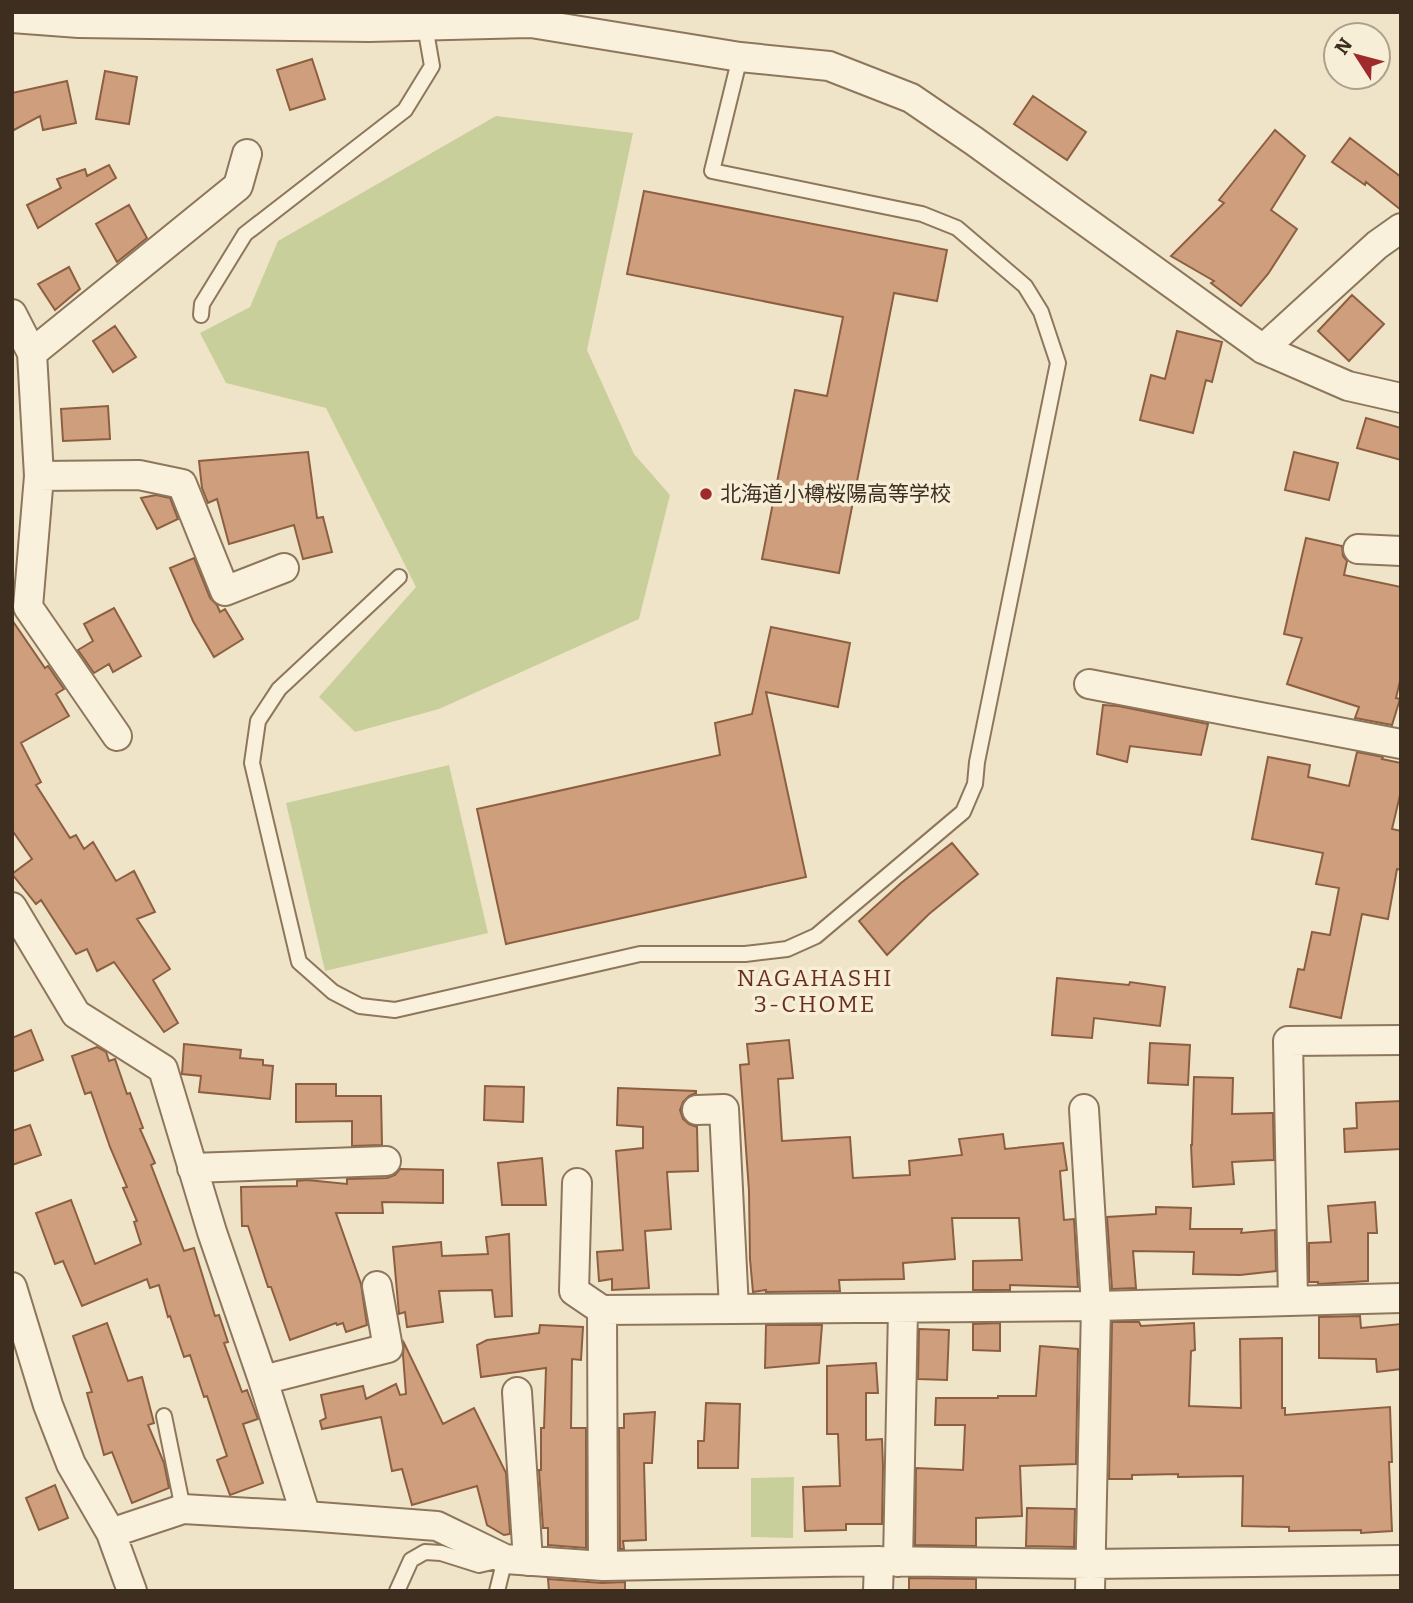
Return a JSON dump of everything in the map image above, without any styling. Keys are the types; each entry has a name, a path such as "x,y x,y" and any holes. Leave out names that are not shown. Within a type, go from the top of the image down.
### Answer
{"street":[{"path":"12,18 369,27 425,26 523,18 740,57 829,66 911,99 974,141 1264,349 1348,386 1401,398"},
{"path":"32,353 238,186 247,154"},
{"path":"1264,349 1377,245 1401,228"},
{"path":"12,314 32,353 39,475 28,607 117,736"},
{"path":"39,475 139,475 182,484 225,591 284,568"},
{"path":"1358,549 1401,551"},
{"path":"1089,684 1401,744"},
{"path":"12,907 76,1014 163,1069 212,1232 306,1516"},
{"path":"1293,1301 1287,1041 1401,1040"},
{"path":"697,1110 724,1109 734,1309"},
{"path":"1084,1109 1096,1306 1090,1577"},
{"path":"192,1168 386,1161"},
{"path":"577,1184 573,1291 602,1310 1096,1306 1401,1298"},
{"path":"262,1380 388,1348 377,1286"},
{"path":"12,1287 48,1405 71,1464 111,1533 132,1591"},
{"path":"878,1591 889,1561 903,1308"},
{"path":"602,1310 603,1566"},
{"path":"516,1560 517,1392"},
{"path":"111,1533 183,1509 437,1525 516,1560 603,1566 636,1578 889,1561 1090,1577 1401,1560"}],"lane":[{"path":"201,315 202,304 245,234 405,110 432,66 425,26"},
{"path":"399,577 279,689 258,721 252,763 299,962 333,992 360,1006 395,1010 640,954 745,954 787,949 816,936 963,812 975,784 976,762 1059,363 1041,312 1025,286 957,228 922,214 712,171 740,57"},
{"path":"164,1416 183,1509"},
{"path":"397,1591 411,1560 425,1552 441,1553 479,1565 516,1560"},
{"path":"497,1591 516,1560"}],"green space":[{"path":"496,116 633,133 587,350 634,454 670,495 639,619 439,709 355,732 319,697 416,587 326,408 226,383 200,333 250,307 278,241"},
{"path":"449,765 488,933 325,971 286,803"},
{"path":"794,1477 793,1538 751,1537 751,1478"}],"building":[{"path":"312,59 325,99 290,110 277,70"},
{"path":"105,71 137,77 129,124 96,119"},
{"path":"67,81 76,123 43,130 40,116 12,131 12,93"},
{"path":"1033,96 1086,132 1067,160 1014,124"},
{"path":"1275,130 1305,156 1271,210 1297,229 1268,274 1241,306 1211,283 1214,281 1171,256 1224,203 1219,200"},
{"path":"1350,138 1401,177 1401,210 1366,182 1365,185 1332,162"},
{"path":"109,165 116,178 38,228 27,205 61,188 57,179 85,169 87,176"},
{"path":"644,191 947,250 937,301 894,293 839,573 762,559 795,390 827,396 843,317 627,274"},
{"path":"129,205 147,238 117,262 96,224"},
{"path":"69,267 80,289 55,310 38,284"},
{"path":"1352,295 1384,324 1349,361 1318,331"},
{"path":"115,326 136,357 113,372 93,341"},
{"path":"1177,331 1222,342 1212,382 1206,380 1193,433 1140,420 1151,375 1165,379"},
{"path":"108,406 110,439 63,441 61,409"},
{"path":"1366,418 1401,428 1401,460 1357,448"},
{"path":"308,452 317,518 323,517 332,552 303,559 294,525 229,544 217,499 208,503 202,488 199,461"},
{"path":"1294,452 1338,463 1329,500 1285,490"},
{"path":"156,495 170,498 178,519 157,529 141,498"},
{"path":"1306,538 1342,546 1343,556 1347,561 1344,575 1401,587 1401,677 1396,698 1400,699 1392,725 1355,718 1359,707 1287,684 1302,638 1284,634"},
{"path":"194,558 210,598 220,612 225,609 243,639 214,657 193,621 170,568"},
{"path":"114,608 141,656 113,672 109,664 94,673 78,650 93,641 84,624"},
{"path":"12,620 45,668 48,666 64,689 56,694 69,716 21,743 41,782 36,785 70,838 76,835 84,849 93,842 116,881 134,871 155,912 137,919 170,969 153,980 178,1023 164,1032 114,962 97,971 87,949 76,954 41,900 36,904 12,874 32,859 12,830"},
{"path":"771,627 850,643 838,707 766,692 806,877 506,944 477,809 720,755 715,723 752,714"},
{"path":"1103,705 1208,724 1201,755 1130,746 1127,762 1097,754"},
{"path":"1357,752 1401,763 1401,791 1392,829 1401,831 1401,870 1397,869 1388,919 1362,914 1341,1018 1290,1007 1298,969 1304,970 1312,932 1330,935 1339,888 1316,884 1323,853 1252,839 1268,757 1310,765 1308,777 1349,786"},
{"path":"952,843 978,874 929,914 887,955 859,921 901,883"},
{"path":"1057,978 1165,987 1160,1026 1094,1018 1092,1038 1052,1035"},
{"path":"31,1030 43,1060 12,1072 12,1038"},
{"path":"789,1040 793,1078 778,1079 782,1141 850,1137 853,1178 910,1175 909,1161 962,1155 959,1139 1003,1134 1005,1149 1063,1143 1067,1170 1060,1171 1064,1220 1074,1219 1078,1287 1010,1285 1010,1290 973,1290 973,1261 1022,1260 1019,1218 952,1218 955,1259 903,1263 904,1279 839,1280 840,1291 753,1292 740,1065 749,1064 747,1044"},
{"path":"1150,1043 1190,1045 1188,1085 1148,1083"},
{"path":"184,1044 241,1050 240,1058 263,1060 263,1065 273,1066 270,1099 199,1092 201,1076 182,1074"},
{"path":"97,1047 106,1052 109,1061 115,1059 127,1094 130,1093 143,1128 140,1129 155,1163 151,1165 184,1251 194,1248 215,1316 219,1315 228,1342 224,1343 242,1392 247,1390 258,1419 243,1424 263,1483 230,1495 217,1460 227,1456 207,1396 204,1397 190,1355 184,1357 159,1285 150,1288 147,1279 82,1306 63,1261 55,1264 36,1213 71,1200 95,1264 141,1244 134,1222 137,1221 123,1188 127,1187 91,1092 85,1094 72,1056"},
{"path":"1194,1077 1233,1078 1232,1114 1273,1113 1274,1160 1232,1162 1234,1184 1193,1187 1191,1145"},
{"path":"296,1084 336,1084 336,1096 381,1096 382,1145 352,1146 352,1121 296,1122"},
{"path":"485,1086 524,1087 523,1122 484,1120"},
{"path":"618,1088 696,1091 683,1102 680,1110 683,1119 697,1127 698,1171 667,1172 671,1229 645,1231 649,1288 612,1290 612,1279 599,1281 597,1252 623,1250 616,1151 643,1148 643,1127 617,1125"},
{"path":"1401,1101 1401,1149 1345,1152 1344,1129 1357,1128 1356,1103"},
{"path":"30,1125 41,1155 12,1165 12,1131"},
{"path":"542,1158 546,1205 502,1205 498,1163"},
{"path":"400,1169 443,1170 443,1203 382,1202 383,1213 336,1213 361,1284 367,1325 346,1332 343,1323 336,1323 290,1340 271,1287 268,1287 248,1226 242,1226 241,1187 297,1186 297,1181 307,1180 347,1184 347,1179 387,1178"},
{"path":"1375,1202 1377,1233 1368,1233 1368,1281 1318,1284 1309,1282 1309,1243 1331,1242 1328,1206"},
{"path":"1156,1207 1191,1208 1190,1229 1242,1229 1241,1233 1275,1230 1276,1271 1240,1275 1193,1274 1194,1252 1133,1251 1136,1288 1112,1289 1107,1217 1156,1214"},
{"path":"509,1234 512,1316 495,1317 492,1290 439,1291 443,1322 407,1327 405,1312 399,1314 393,1247 441,1242 442,1256 488,1254 486,1237"},
{"path":"1360,1316 1361,1328 1401,1324 1401,1369 1377,1372 1376,1359 1319,1358 1319,1317"},
{"path":"1112,1322 1139,1322 1141,1326 1194,1323 1195,1350 1191,1351 1189,1406 1241,1408 1240,1339 1282,1338 1282,1408 1285,1408 1285,1415 1390,1407 1392,1531 1289,1531 1289,1527 1242,1526 1243,1476 1132,1475 1132,1479 1109,1479"},
{"path":"107,1323 128,1381 142,1377 154,1423 148,1425 164,1463 169,1488 132,1503 112,1452 104,1455 87,1393 92,1392 73,1336"},
{"path":"1000,1323 1000,1351 973,1350 973,1324"},
{"path":"540,1325 583,1327 581,1360 572,1359 571,1428 586,1428 586,1548 548,1545 548,1528 543,1528 539,1470 541,1428 544,1428 546,1368 481,1377 477,1345 487,1340 539,1333"},
{"path":"766,1325 822,1325 819,1363 765,1368"},
{"path":"919,1329 949,1330 947,1380 918,1379"},
{"path":"404,1343 443,1424 474,1408 506,1473 510,1534 504,1535 487,1525 477,1486 412,1505 402,1469 392,1471 381,1417 322,1429 320,1421 326,1418 321,1395 363,1386 366,1399 396,1384 400,1395 406,1394"},
{"path":"1040,1346 1078,1349 1076,1464 1020,1466 1022,1516 976,1518 976,1546 915,1545 916,1468 963,1470 965,1425 935,1425 936,1398 1036,1396"},
{"path":"876,1363 878,1393 866,1393 866,1440 882,1439 882,1524 846,1524 846,1530 805,1531 803,1487 840,1486 838,1434 827,1434 827,1366"},
{"path":"706,1403 740,1404 738,1468 698,1468 698,1441 704,1441"},
{"path":"655,1412 652,1463 644,1463 646,1540 623,1541 624,1549 620,1549 619,1428 624,1428 624,1414"},
{"path":"55,1485 68,1518 39,1530 26,1498"},
{"path":"1027,1508 1075,1509 1074,1547 1026,1546"},
{"path":"909,1578 976,1579 976,1591 909,1591"},
{"path":"548,1579 625,1582 625,1591 549,1591"}],"place":[{"name":"北海道小樽桜陽高等学校","path":"706,494"}],"district":[{"name":"NAGAHASHI 3-CHOME","path":"815,991"}]}
